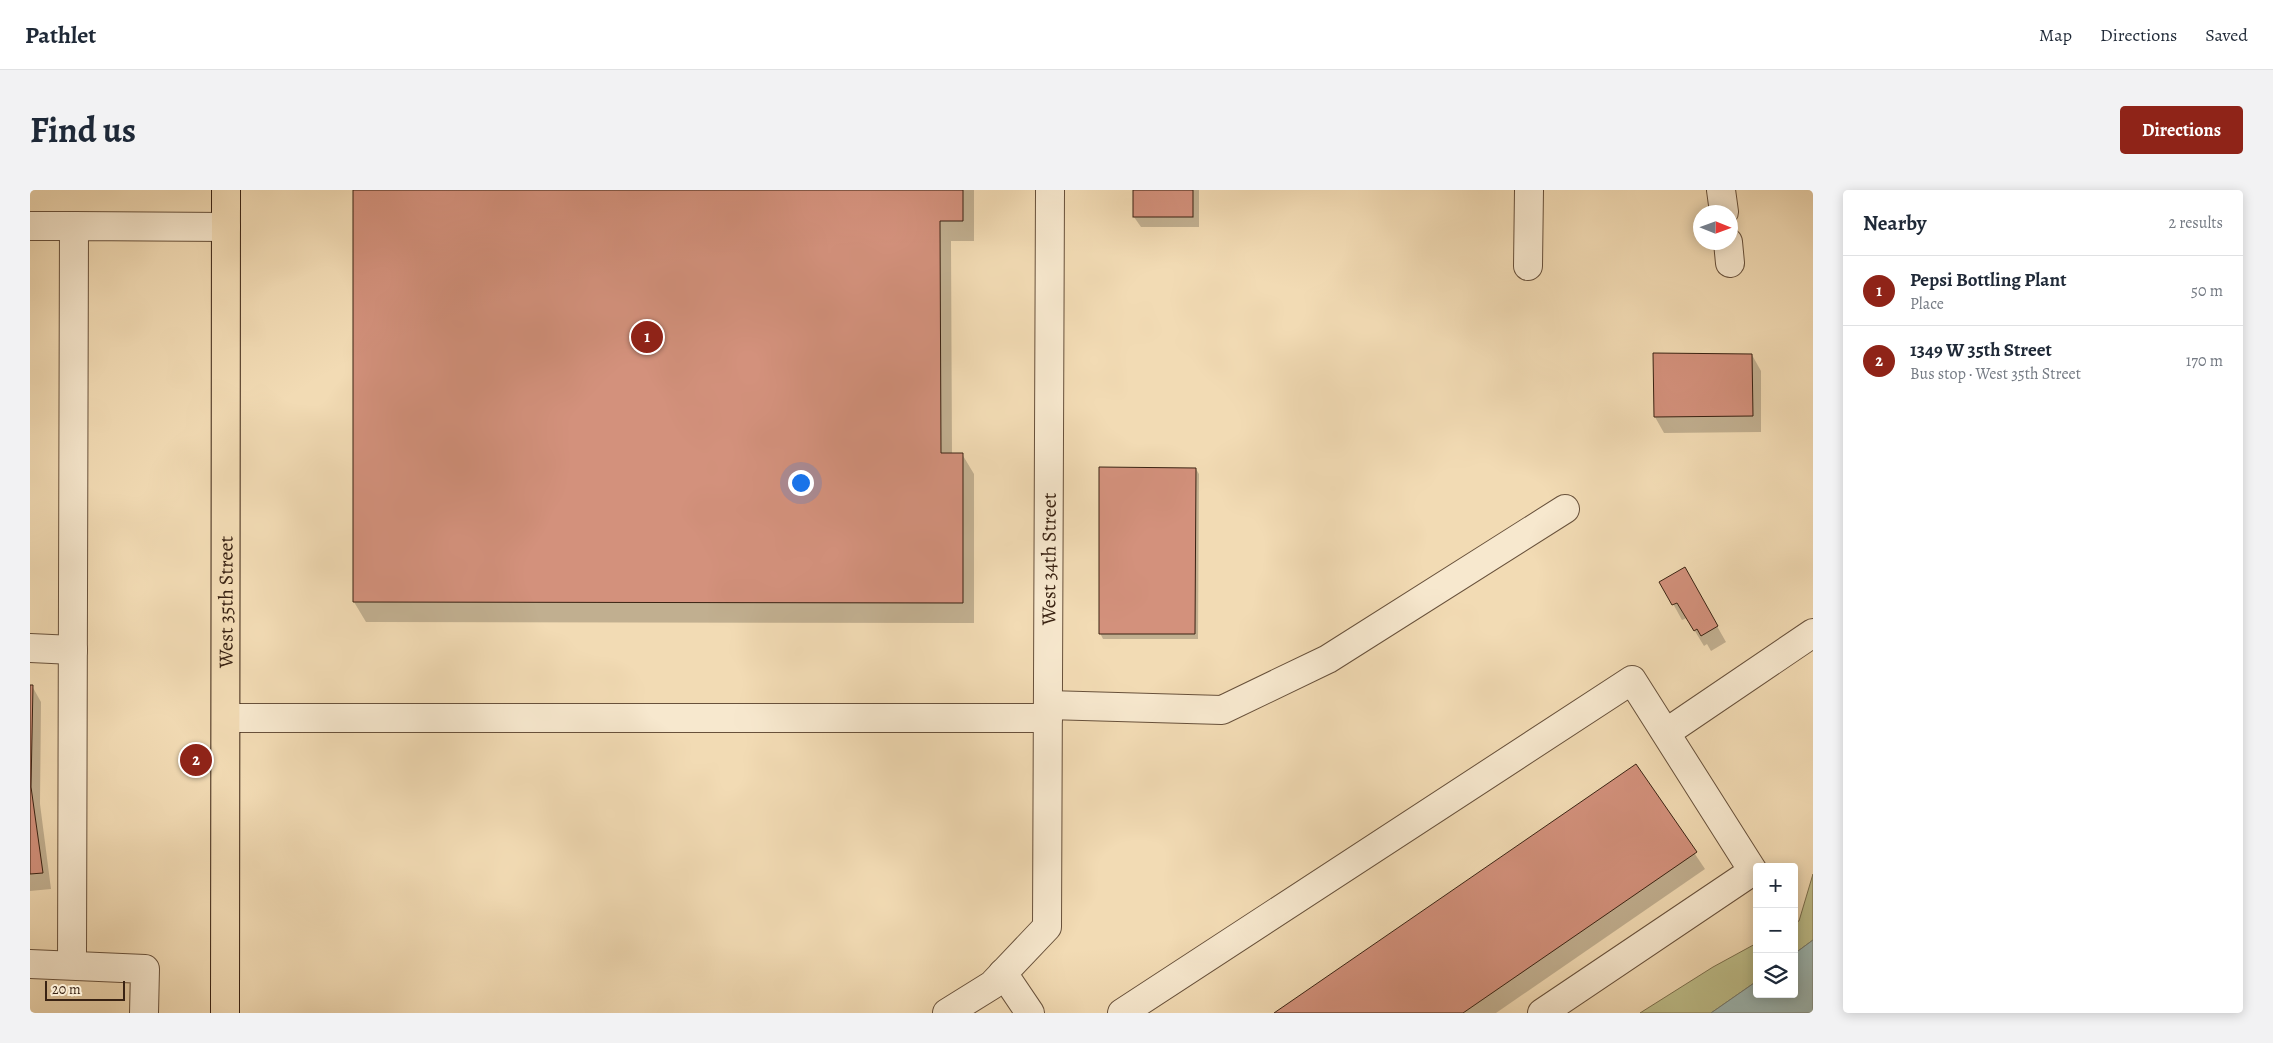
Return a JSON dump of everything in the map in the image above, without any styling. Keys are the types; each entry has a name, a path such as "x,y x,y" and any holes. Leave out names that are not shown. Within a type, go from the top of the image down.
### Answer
{"main road":[{"name":"West 35th Street","path":"225,1013 226,190"}],"street":[{"name":"West 34th Street","path":"1003,973 1047,927 1050,190"},
{"path":"1528,266 1529,190"},
{"path":"1720,190 1723,205"},
{"path":"30,226 226,227"},
{"path":"72,966 74,226"},
{"path":"226,718 1222,710 1328,659 1565,509"},
{"path":"1667,732 1813,633"},
{"path":"30,648 73,650"},
{"path":"1122,1013 1632,680 1667,732 1753,871 1542,1013"},
{"path":"30,964 146,969 144,1013"},
{"path":"946,1013 992,985 1003,973 1030,1013"}],"green space":[{"path":"1813,874 1813,940 1798,951 1799,921"},
{"path":"1753,945 1753,984 1711,1013 1640,1013 1713,967"}],"water":[{"path":"1813,940 1813,1013 1711,1013 1753,984 1753,998 1798,998 1798,951"}],"building":[{"path":"353,190 963,190 963,221 940,221 941,453 963,453 963,603 353,602"},
{"path":"1133,190 1193,190 1193,217 1133,217"},
{"path":"1653,353 1752,354 1753,416 1654,417"},
{"path":"1099,467 1196,468 1195,634 1099,634"},
{"path":"1685,567 1718,626 1701,636 1697,629 1694,631 1677,603 1672,605 1659,582"},
{"path":"30,685 33,685 31,787 43,873 30,874"},
{"path":"1636,764 1697,852 1463,1013 1274,1013"}],"place":[{"name":"Pepsi Bottling Plant","path":"647,337"},
{"name":"1349 W 35th Street","path":"196,760"}]}
